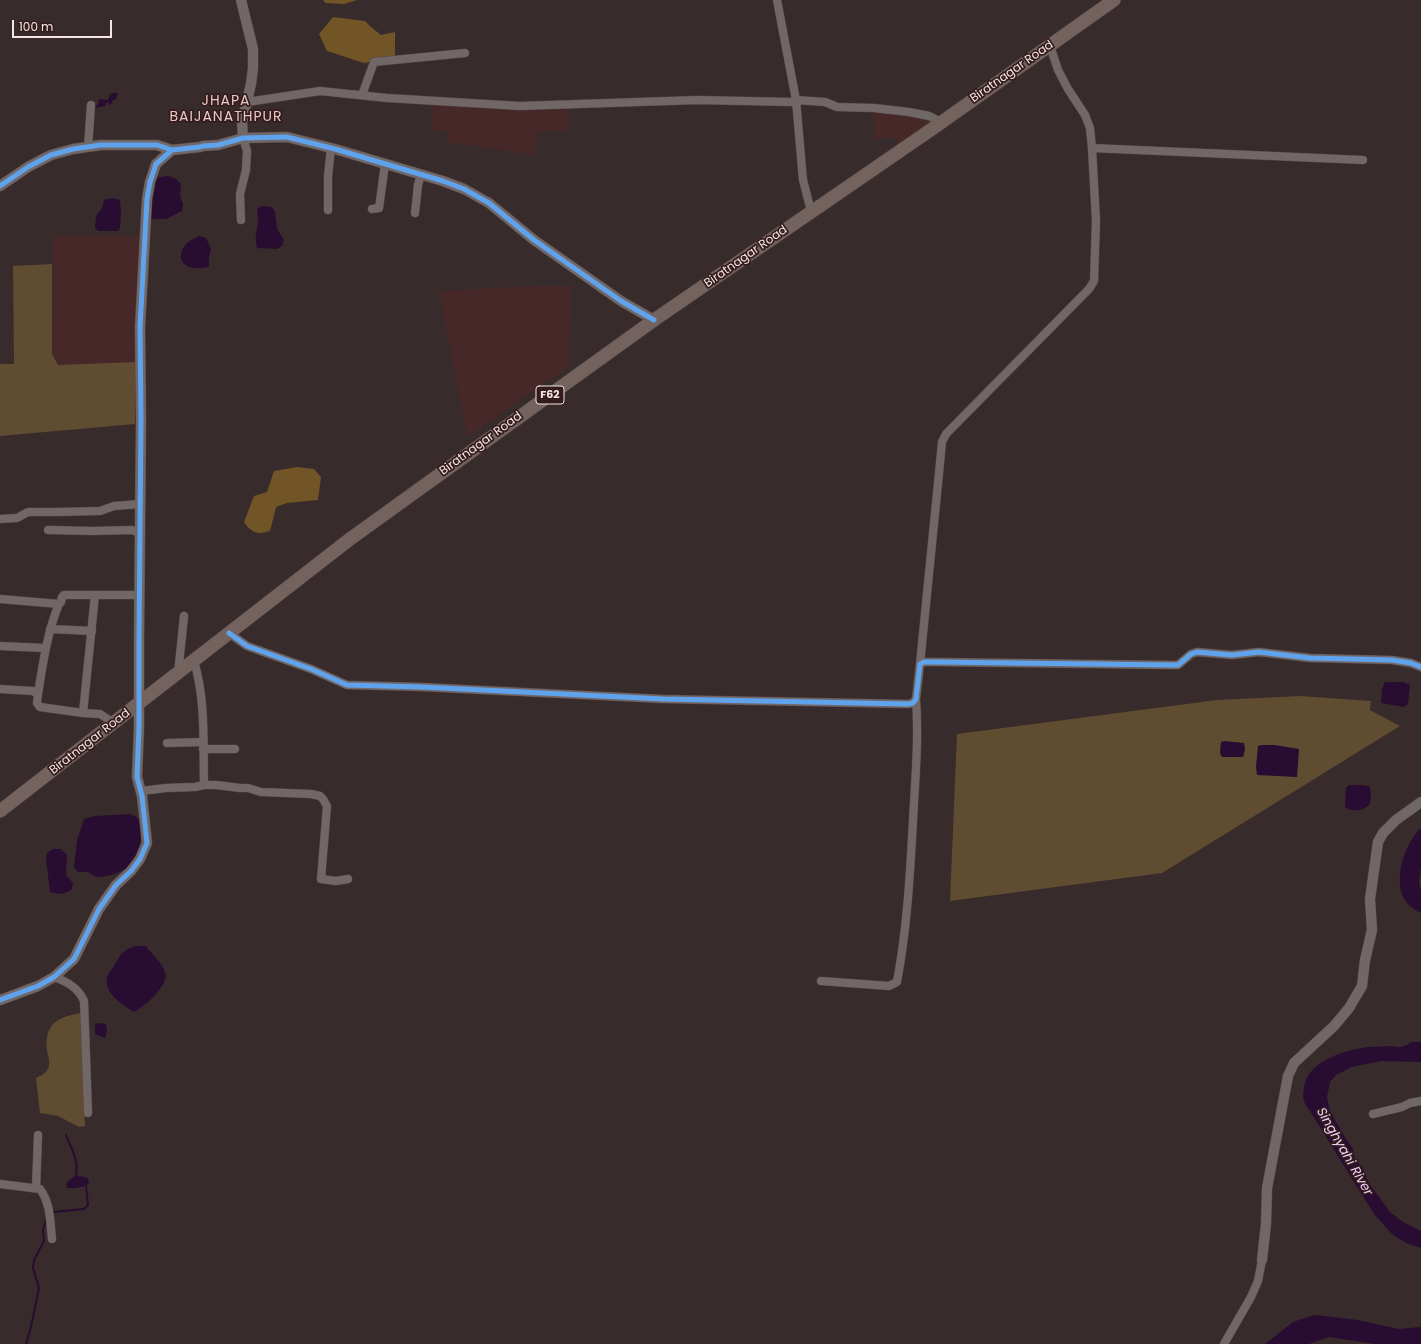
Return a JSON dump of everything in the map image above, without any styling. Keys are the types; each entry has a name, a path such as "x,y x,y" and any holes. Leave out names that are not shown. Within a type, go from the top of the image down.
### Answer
{"main road":[{"name":"Biratnagar Road","path":"0,811 350,539 654,320 941,122 1114,0"}],"street":[{"path":"241,0 252,50 253,68 242,122 243,138 247,151 246,170 240,194 242,220"},
{"path":"777,0 796,100 803,180 811,211"},
{"path":"821,981 889,986 897,982 903,943 911,861 917,753 916,699 942,442 946,434 1090,290 1094,281 1096,221 1090,128 1085,115 1062,76 1050,46"},
{"path":"362,95 374,62 465,53"},
{"path":"247,102 320,91 443,102 527,106 655,101 736,100 793,102 796,100 825,102 837,107 874,108 909,112 929,116 941,122"},
{"path":"88,147 91,105"},
{"path":"0,186 28,167 51,155 88,147 101,145 157,146 172,150 218,145 243,138 287,137 421,174 464,189 489,203 534,240 621,301 654,320"},
{"path":"0,1000 38,986 54,978 74,959 99,909 116,885 131,871 147,844 141,791 137,778 139,728 141,420 140,327 147,199 150,182 156,164 157,146"},
{"path":"328,210 328,176 331,148"},
{"path":"1092,148 1363,160"},
{"path":"156,164 172,150"},
{"path":"372,209 379,208 385,164"},
{"path":"415,214 421,174"},
{"path":"0,518 17,518 28,512 100,511 114,506 140,504"},
{"path":"48,530 132,530 140,533"},
{"path":"114,723 100,714 40,707 37,703 45,648 50,629 64,595 139,595"},
{"path":"82,713 95,595"},
{"path":"0,599 59,604"},
{"path":"178,674 184,616"},
{"path":"50,629 92,631"},
{"path":"229,633 247,646 311,669 347,685 422,687 663,699 908,704 913,703 916,699"},
{"path":"0,646 45,648"},
{"path":"920,664 924,662 935,662 1172,666 1178,665 1191,654 1198,652 1232,655 1258,652 1305,658 1392,660 1411,663 1421,667"},
{"path":"194,661 198,675 202,703 204,785"},
{"path":"0,689 33,691 38,694"},
{"path":"166,743 235,749"},
{"path":"141,791 216,785 248,788 262,792 312,794 320,796 324,799 327,806 321,879 336,881 348,879"},
{"path":"1224,1344 1251,1297 1258,1281 1266,1224 1267,1188 1288,1076 1294,1064 1334,1026 1349,1008 1362,986 1365,960 1372,930 1370,899 1378,842 1383,833 1396,820 1421,802"},
{"path":"54,978 64,980 78,991 84,1001 88,1114"},
{"path":"1373,1114 1421,1101"},
{"path":"36,1188 38,1135"},
{"path":"0,1184 40,1189 44,1194 49,1208 52,1239"}],"shaded area":[{"path":"323,0 357,0 344,4 326,3"},
{"path":"333,17 365,21 381,35 395,32 395,57 364,63 327,51 319,34"},
{"path":"433,104 569,109 569,131 537,131 534,155 447,142 449,131 431,130"},
{"path":"874,111 927,119 934,122 900,146 895,138 874,138"},
{"path":"53,235 139,236 136,362 58,365 52,354"},
{"path":"52,264 52,354 58,365 136,362 135,424 0,436 0,364 14,364 13,266"},
{"path":"533,286 571,286 569,366 467,437 439,292"},
{"path":"297,467 314,469 321,477 318,500 287,503 276,507 270,531 258,533 252,531 244,522 254,496 267,492 274,471"},
{"path":"1300,696 1371,701 1370,710 1400,726 1162,873 950,901 957,734 1217,700"},
{"path":"81,1013 85,1126 79,1127 58,1116 40,1113 36,1078 46,1072 49,1066 47,1042 50,1028 54,1023 65,1017"}],"water":[{"path":"118,93 116,99 113,100 111,104 109,105 108,102 105,106 94,108 94,106 98,105 99,99 108,100 110,94"},
{"path":"168,176 176,179 181,184 180,196 183,204 182,211 166,219 150,219 155,178"},
{"path":"113,198 120,200 120,228 118,231 98,231 95,228 96,216 102,208 104,200"},
{"path":"263,206 272,207 275,212 277,229 284,240 282,246 277,249 257,248 257,210"},
{"path":"199,236 206,238 211,249 209,266 206,268 196,268 186,265 183,263 181,255 184,246"},
{"path":"1385,682 1403,682 1410,685 1408,704 1404,707 1381,703 1382,689"},
{"path":"1221,742 1244,743 1245,750 1243,757 1222,757 1220,753"},
{"path":"1275,745 1299,749 1297,777 1257,775 1256,767 1258,746"},
{"path":"1349,785 1369,786 1371,792 1370,804 1355,811 1345,807 1346,788"},
{"path":"131,814 142,821 140,845 135,859 125,869 103,877 97,877 87,872 78,872 74,867 77,840 84,819 95,816"},
{"path":"1421,828 1421,866 1419,882 1421,891 1421,913 1415,910 1403,897 1400,886 1400,877 1403,858 1411,841"},
{"path":"53,849 61,849 67,855 66,875 73,883 70,891 62,894 50,892 46,858 47,853"},
{"path":"135,946 146,946 162,965 166,977 160,989 150,1001 134,1012 124,1006 111,993 108,989 107,977 124,951"},
{"path":"95,1024 106,1024 107,1031 105,1038 95,1034"},
{"name":"Singhyahi River","path":"1411,1042 1421,1042 1421,1062 1382,1061 1352,1067 1336,1075 1330,1082 1327,1097 1330,1111 1353,1149 1355,1161 1362,1166 1368,1182 1390,1212 1403,1222 1421,1231 1421,1248 1406,1243 1392,1234 1374,1214 1305,1105 1303,1095 1305,1083 1309,1075 1322,1062 1331,1057 1360,1048 1388,1046 1399,1047"},
{"path":"76,1175 88,1178 89,1183 86,1186 67,1188 66,1183"},
{"path":"1314,1315 1358,1320 1399,1329 1421,1327 1421,1344 1375,1344 1329,1337 1309,1344 1265,1344 1293,1322"}],"waterway":[{"path":"66,1135 75,1159 77,1170 76,1175"},
{"path":"53,1212 84,1209 88,1205 86,1186"},
{"path":"26,1344 39,1288 33,1268 34,1260 44,1241 43,1230 46,1220"}],"cycle path":[{"path":"0,186 28,167 51,155 73,149 101,145 157,145 172,150 218,145 243,138 287,137 335,149 443,181 464,189 489,203 534,240 621,301 654,320"},
{"path":"0,1000 38,986 54,977 74,959 99,909 116,885 131,871 140,859 147,843 142,796 137,777 139,728 141,420 140,327 147,199 150,182 156,164 172,150"},
{"path":"229,633 247,646 311,669 347,685 422,687 663,699 908,704 913,703 916,699 920,664 924,662 1178,665 1191,654 1197,652 1232,655 1259,652 1310,658 1392,660 1411,663 1421,667"}],"district":[{"name":"JHAPA BAIJANATHPUR","path":"226,110"}]}
